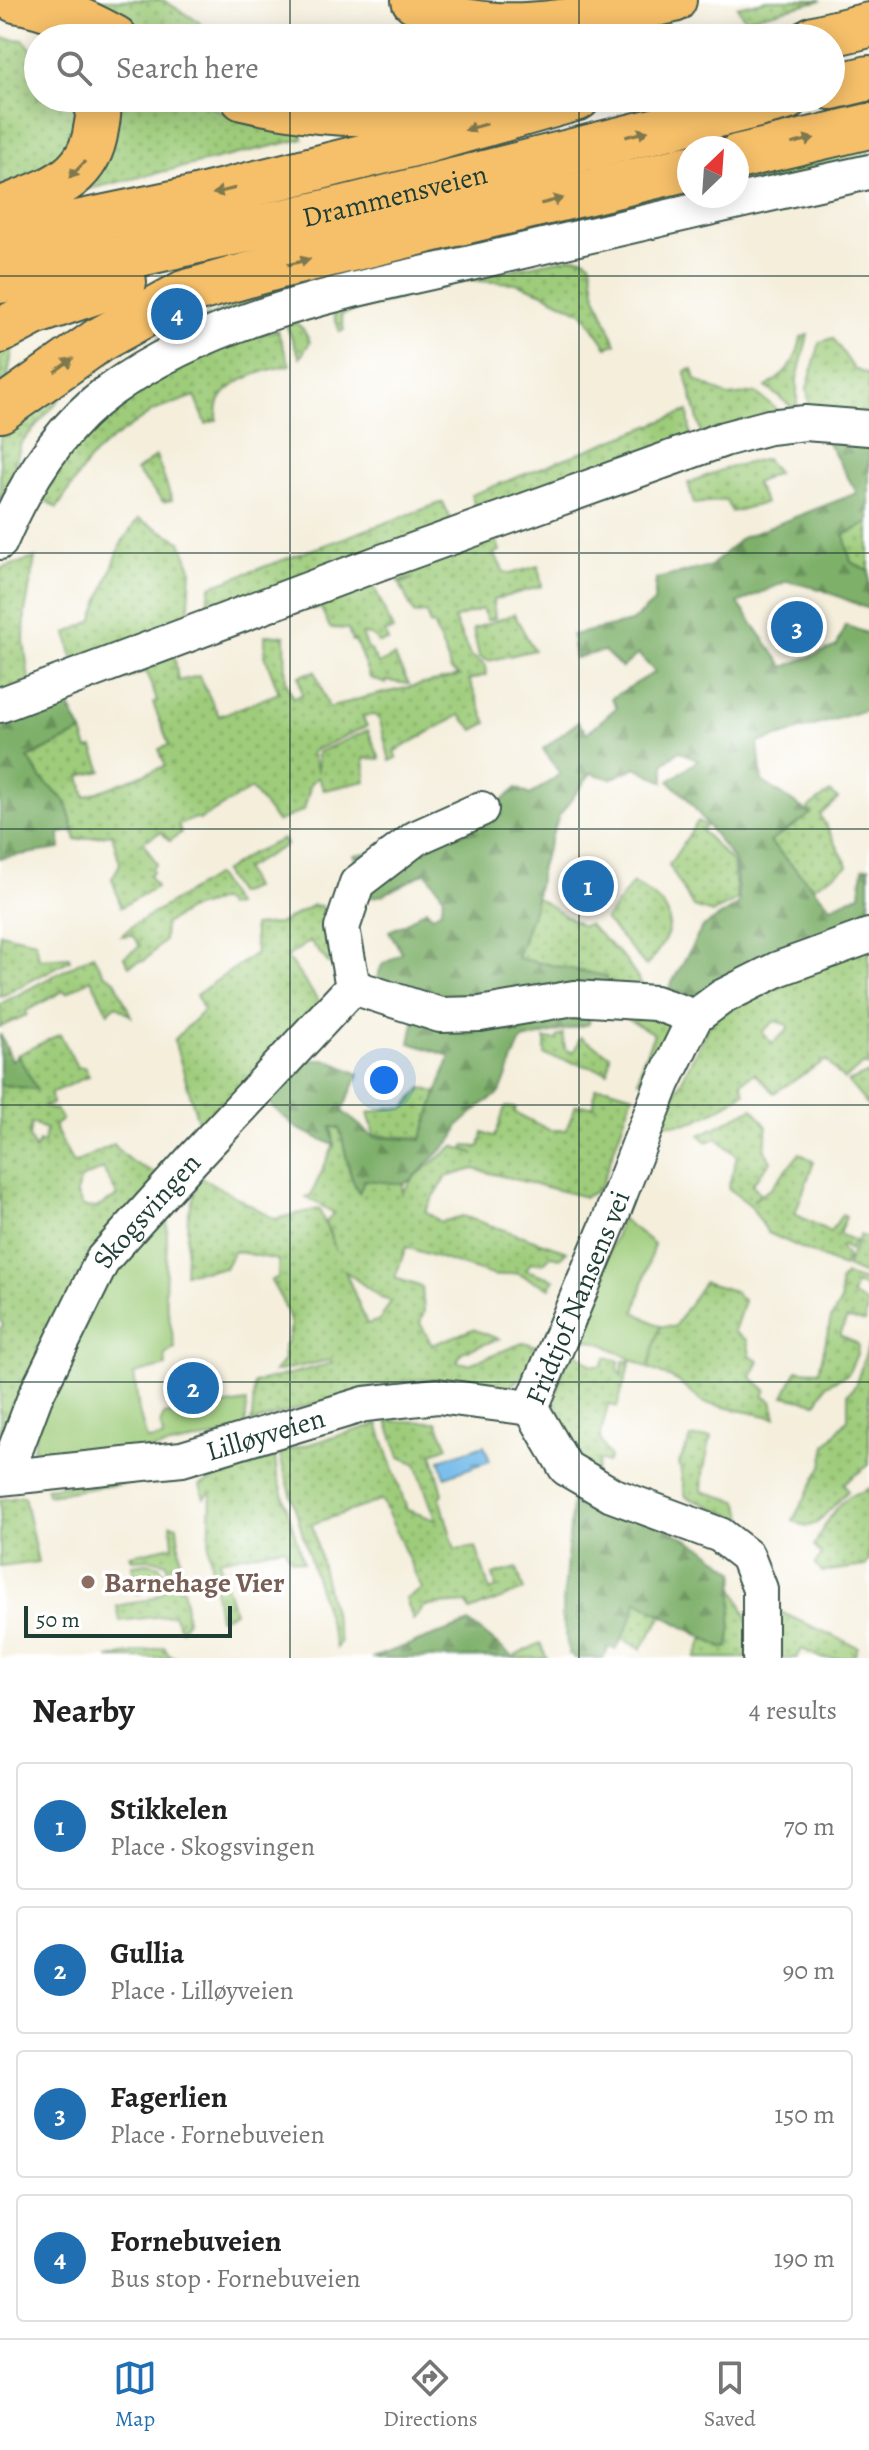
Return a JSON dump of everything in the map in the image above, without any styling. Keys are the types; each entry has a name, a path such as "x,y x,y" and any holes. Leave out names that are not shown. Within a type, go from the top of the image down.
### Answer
{"main road":[{"path":"15,0 85,24"},
{"path":"414,0 428,10 468,21 502,24"},
{"path":"527,24 579,20 674,0"},
{"path":"845,31 869,25"},
{"path":"0,26 24,30"},
{"path":"845,84 869,78"},
{"path":"0,210 44,194 67,180 85,161 95,136 98,112"},
{"path":"317,112 400,112"},
{"name":"Drammensveien","path":"0,239 39,233 291,175 528,112"},
{"name":"Drammensveien","path":"0,281 122,258 344,208 730,112"},
{"path":"749,154 869,126"},
{"path":"0,410 99,340 184,293 280,266 677,171"},
{"path":"0,331 34,313 78,296 344,208"}],"street":[{"path":"0,542 31,479 79,416 152,363 204,338 309,301 869,172"},
{"path":"0,705 379,563 724,439 769,427 805,423 869,428"},
{"path":"481,809 416,838 357,883 342,928 353,987 440,1015 480,1014 574,998 655,1003 695,1017"},
{"name":"Fridtjof Nansens vei","path":"760,1658 760,1589 747,1556 720,1535 612,1495 566,1468 531,1408 663,1083 695,1017 722,997 778,969 869,936"},
{"name":"Skogsvingen","path":"3,1478 35,1397 103,1259 353,987"},
{"name":"Lilløyveien","path":"3,1478 182,1459 365,1404 437,1396 531,1408"}],"green space":[{"path":"78,0 163,0 201,24 122,24"},
{"path":"767,0 822,0 745,19 737,7"},
{"path":"0,38 24,40 24,112 80,112 76,144 41,181 0,188"},
{"path":"107,112 223,112 264,128 302,133 303,139 76,192"},
{"path":"869,139 869,163 749,189 749,167"},
{"path":"677,185 677,199 497,245 479,243 479,248 433,257 137,354 172,332 233,306 478,243 505,231"},
{"path":"574,257 585,258 591,263 596,296 616,344 607,347 583,313 541,292 516,283 460,280"},
{"path":"396,294 401,298 341,315 344,330 340,332 334,316 336,310"},
{"path":"294,321 310,342 300,358 285,322"},
{"path":"277,330 290,365 262,372 233,386 219,402 217,420 206,424 195,396 153,411 107,443 89,460 57,508 37,495 66,450 117,400 205,349"},
{"path":"808,335 797,379 797,411 766,387 790,366 801,337"},
{"path":"833,338 854,369 869,375 869,419 810,414 807,388 820,342"},
{"path":"14,340 6,388 0,393 0,349"},
{"path":"693,369 696,380 728,396 756,393 787,417 703,439 685,371"},
{"path":"79,377 21,443 0,503 0,429"},
{"path":"688,411 691,439 479,517 471,495"},
{"path":"824,436 869,439 869,523 844,535 851,562 869,571 869,609 823,590 787,581 738,603 784,667 837,646 845,625 869,634 869,709 758,743 762,781 811,814 770,842 831,907 860,894 863,868 869,867 869,926 706,999 668,990 702,928 739,904 735,862 686,797 669,781 698,760 679,751 664,763 664,782 636,767 611,779 591,773 559,816 541,866 535,904 517,958 606,976 608,988 434,1002 376,980 382,965 402,953 389,931 426,909 432,916 441,910 444,897 426,872 383,895 361,899 354,855 464,833 517,788 530,795 560,774 543,749 578,722 587,733 617,707 611,698 655,672 638,654 622,668 604,651 575,658 572,635 631,622 654,602 656,579 711,566 741,538 857,493"},
{"path":"156,456 172,500 163,502 136,471"},
{"path":"766,459 777,473 755,483 765,503 732,512 726,500 694,504 688,483 729,467"},
{"path":"443,502 455,528 220,607 206,606 211,586"},
{"path":"138,519 181,541 191,569 188,623 74,665 67,633 92,621 122,542"},
{"path":"869,523 869,571 851,563 844,535"},
{"path":"496,538 500,551 494,553 504,572 510,574 538,566 542,586 493,600 495,618 487,620 482,609 454,619 470,655 485,665 486,675 469,680 487,723 474,730 460,715 394,752 397,758 390,761 380,721 375,715 362,716 367,726 311,752 318,772 317,753 368,730 380,759 364,758 366,781 324,790 318,777 311,783 304,810 277,822 251,789 199,820 196,818 178,825 181,833 170,841 161,832 143,842 157,864 149,875 156,887 121,907 112,878 120,864 112,834 76,840 66,802 42,779 28,758 82,732 88,749 93,748 102,771 80,776 85,797 165,766 159,749 169,745 153,703 157,701 146,671 118,681 118,666 173,643 178,681 199,676 219,716 279,693 265,656 265,635 285,636 286,681 293,698 302,695 299,676 315,671 329,708 459,676 450,670 426,613 414,614 400,584 414,578 398,582 397,575"},
{"path":"35,558 25,612 24,641 29,680 0,697 0,572 2,568"},
{"path":"370,577 393,630 385,632 388,641 378,643 372,636 362,634 378,664 394,656 409,684 386,681 386,684 370,678 348,629 330,628 321,608 310,609 307,598"},
{"path":"514,614 534,650 488,661 479,657 473,629"},
{"path":"63,695 82,732 28,758 42,779 66,802 74,831 59,833 60,849 0,858 0,729"},
{"path":"830,792 838,799 820,815 848,866 813,887 769,841 811,814 808,808"},
{"path":"698,821 706,826 702,831 733,863 737,900 712,913 693,907 669,865"},
{"path":"283,839 286,845 244,869 253,888 237,894 223,872 250,854"},
{"path":"216,875 235,905 227,907 221,900 188,910 165,924 164,941 144,961 129,966 124,957 140,946 132,935 121,936 132,926"},
{"path":"633,883 659,901 669,920 664,940 646,966 605,920"},
{"path":"536,897 582,926 588,924 624,958 644,988 643,993 517,959"},
{"path":"313,905 321,906 342,969 330,965 310,941 287,957 325,1010 200,1128 174,1040 204,1010 196,995 256,953 253,926 278,924"},
{"path":"0,933 36,941 39,959 69,957 70,960 0,997"},
{"path":"869,945 869,1067 864,1064 844,1080 826,1060 774,1093 755,1073 741,1082 745,1093 705,1116 683,1124 661,1122 710,1023 715,1025 708,1020","holes":["775,1021 788,1025 787,1031 772,1043 762,1032"]},
{"path":"93,955 103,973 115,980 131,1016 116,1005 108,1013 91,979 67,993 63,991 26,1011 27,1015 0,1027 0,1004"},
{"path":"619,1006 672,1024 668,1050 649,1082 639,1080 642,1063 654,1034 627,1019"},
{"path":"591,1008 589,1024 523,1040 500,1093 459,1125 454,1138 403,1184 364,1180 359,1193 339,1128 331,1127 334,1145 298,1129 261,1097 298,1060 328,1060 359,1074 342,1111 374,1137 421,1140 450,1056 410,1043 415,1018"},
{"path":"0,1034 12,1060 18,1056 37,1089 0,1085"},
{"path":"60,1034 77,1067 84,1067 89,1076 51,1093 52,1104 44,1106 56,1109 62,1120 54,1126 73,1164 114,1144 130,1160 161,1175 0,1445 0,1328 3,1326 0,1317 0,1085 36,1089 17,1055","holes":["31,1123 46,1129 43,1143 39,1142 35,1150 29,1137","103,1169 118,1196 96,1208 83,1207 76,1193 81,1179"]},
{"path":"563,1034 565,1048 570,1052 575,1050 580,1037 610,1055 608,1072 545,1055 545,1039 557,1040"},
{"path":"869,1073 869,1107 848,1082"},
{"path":"607,1087 633,1095 600,1189 585,1197 474,1169 446,1177 425,1211 441,1222 463,1216 567,1251 560,1258 551,1256 543,1264 531,1262 526,1270 554,1279 550,1288 516,1273 495,1276 406,1247 395,1278 422,1287 424,1312 420,1323 432,1345 473,1329 499,1339 462,1352 457,1362 469,1364 525,1342 536,1346 536,1358 519,1380 505,1389 427,1379 378,1385 251,1423 254,1383 333,1363 330,1360 274,1372 284,1360 283,1347 290,1330 288,1314 271,1281 278,1277 278,1260 234,1251 225,1268 185,1273 188,1216 199,1176 275,1219 319,1209 336,1251 326,1222 334,1213 306,1197 311,1195 334,1145 331,1126 339,1128 352,1179 359,1193 364,1179 403,1184 402,1193 412,1179 454,1146 475,1154 464,1149 465,1146 480,1147 483,1132 495,1137 505,1107 516,1108 514,1112 549,1130 566,1130 576,1105 594,1106 595,1088","holes":["345,1271 381,1298 391,1301 380,1320 367,1324"]},
{"path":"422,1088 438,1093 422,1138 374,1135 368,1113 390,1108 404,1109"},
{"path":"753,1108 767,1127 765,1151 771,1161 752,1184 760,1193 753,1201 771,1188 800,1153 814,1162 795,1214 830,1232 842,1215 846,1217 839,1234 855,1241 850,1250 840,1247 848,1258 843,1267 768,1233 750,1205 728,1188 737,1156 717,1138 707,1142 700,1135"},
{"path":"168,1205 165,1295 175,1348 165,1355 166,1366 134,1374 139,1412 147,1440 163,1438 161,1422 164,1415 247,1402 245,1431 145,1451 50,1464 33,1448 43,1402 105,1276"},
{"path":"622,1219 654,1244 635,1312 660,1326 648,1368 603,1344 575,1336"},
{"path":"860,1235 869,1239 869,1277 846,1267"},
{"path":"845,1275 868,1282 865,1288 856,1284 852,1295 867,1304 865,1322 847,1319 840,1335 858,1344 848,1374 826,1385 817,1403 784,1396 797,1370 819,1371 831,1318 841,1301 840,1283"},
{"path":"704,1282 734,1291 744,1301 734,1332 747,1340 750,1355 759,1361 751,1377 766,1390 763,1396 772,1401 776,1418 704,1403 674,1379 648,1368 660,1326 674,1327"},
{"path":"869,1344 869,1465 844,1483 848,1491 817,1523 806,1527 793,1520 822,1466 826,1445 848,1419 848,1393 855,1386"},
{"path":"568,1346 592,1365 602,1366 606,1357 619,1361 618,1369 622,1376 623,1361 631,1361 617,1407 608,1404 600,1439 610,1458 607,1463 599,1460 595,1475 567,1440 555,1401"},
{"path":"387,1421 437,1422 448,1447 432,1453 455,1550 476,1547 490,1591 497,1588 493,1575 517,1568 524,1590 470,1611 467,1603 425,1606 413,1620 406,1599 422,1589 382,1500 312,1524 340,1642 336,1648 279,1453 378,1424 407,1510 436,1520 416,1464 400,1457"},
{"path":"711,1437 702,1491 738,1501 745,1520 686,1497 679,1463 691,1438"},
{"path":"274,1451 277,1473 303,1562 291,1559 284,1547 219,1560 234,1612 219,1619 209,1550 211,1492 204,1498 200,1485"},
{"path":"126,1479 128,1483 47,1495 46,1488"},
{"path":"574,1481 704,1548 735,1572 729,1647 722,1648 637,1601 616,1650 609,1647 603,1658 575,1658 569,1654 562,1615"},
{"path":"869,1488 869,1561 865,1566 822,1572 815,1565 822,1555 814,1546 821,1533 834,1511 845,1500"},
{"path":"24,1496 38,1562 0,1567 0,1500"},
{"path":"171,1524 177,1526 187,1620 181,1630 173,1615 120,1621 117,1606 156,1596 166,1585 167,1563 151,1559 132,1560 130,1555 173,1546"},
{"path":"146,1563 158,1566 166,1575 159,1585 137,1594 132,1565"},
{"path":"733,1585 749,1623 747,1658 695,1658 704,1638 722,1648 729,1647"},
{"path":"637,1601 663,1615 641,1649 622,1639"},
{"path":"778,1611 858,1647 853,1658 821,1658 802,1649 797,1658 777,1658"},
{"path":"470,1623 513,1657 372,1658"},
{"path":"540,1643 547,1658 511,1658 513,1657"},
{"path":"164,1647 169,1655 177,1658 108,1658"}],"water":[{"path":"484,1445 490,1461 445,1477 440,1460"}],"place":[{"name":"Fornebuveien","path":"177,314"},
{"name":"Fagerlien","path":"797,627"},
{"name":"Stikkelen","path":"588,886"},
{"name":"Gullia","path":"193,1388"},
{"name":"Barnehage Vier","path":"88,1582"}]}
